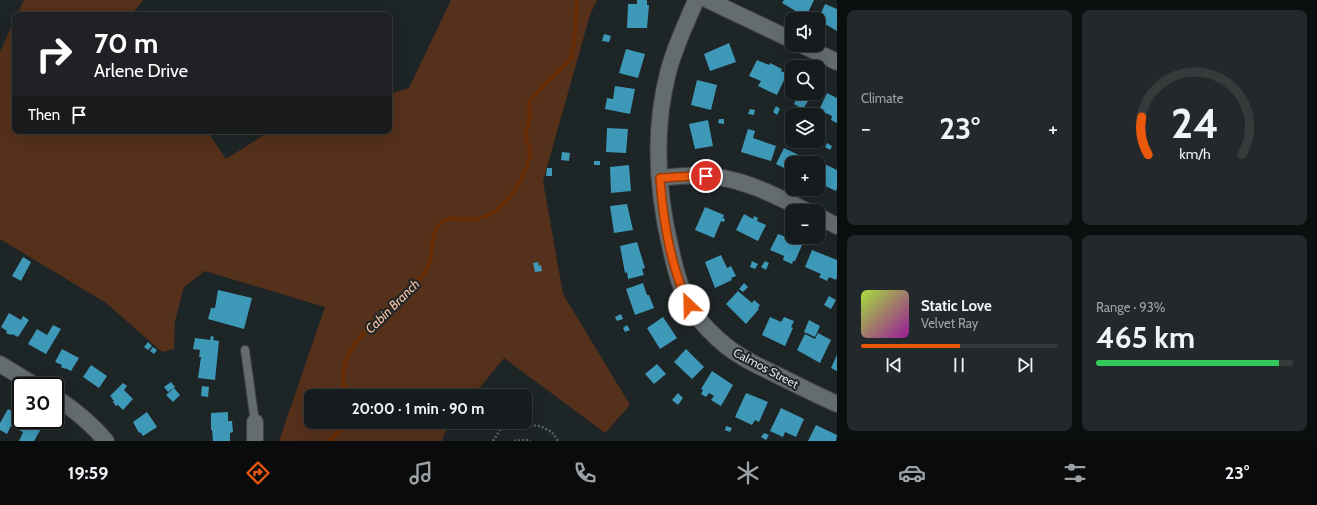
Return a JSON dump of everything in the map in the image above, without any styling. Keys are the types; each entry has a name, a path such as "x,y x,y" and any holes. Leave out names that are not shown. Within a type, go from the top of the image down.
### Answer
{"street":[{"name":"Calmos Street","path":"696,0 670,63 661,105 658,138 660,178 665,221 677,274 689,305 699,320 719,341 740,356 837,404"},
{"path":"708,0 785,37"},
{"path":"816,52 837,62"},
{"path":"660,178 694,176 731,179 768,192 793,204"},
{"path":"825,220 837,226"},
{"path":"0,364 21,377"},
{"path":"64,403 83,417 106,441"},
{"path":"255,422 255,441"}],"lane":[{"path":"245,350 255,422"}],"path":[{"path":"493,441 500,430 518,424 540,426 552,432 558,441"},
{"path":"514,441 531,441"}],"shaded area":[{"path":"24,0 143,0 133,12 18,12"},
{"path":"451,0 597,0 590,15 543,181 563,294 630,405 605,433 504,358 479,389 304,389 304,429 448,429 444,434 442,441 279,441 325,307 205,271 184,287 175,321 174,349 162,352 106,303 0,239 0,52 12,26 12,134 209,134 226,159 265,134 392,134 392,93 409,88"}],"building":[{"path":"637,0 647,0 647,5 649,5 647,28 627,28 628,4 637,4"},
{"path":"784,0 814,0 808,12 797,12 782,3"},
{"path":"825,4 837,9 837,31 825,24 825,12 822,12"},
{"path":"604,34 611,36 609,42 602,41"},
{"path":"729,43 736,62 710,71 704,54"},
{"path":"626,49 645,54 638,78 619,73"},
{"path":"757,60 769,65 770,63 782,69 781,71 785,73 785,78 777,95 758,86 761,81 749,76"},
{"path":"697,80 717,85 711,110 691,105"},
{"path":"615,86 635,89 630,114 605,109 607,98 613,99"},
{"path":"827,93 837,98 837,123 831,120 832,116 825,113 825,108 820,108"},
{"path":"796,100 809,100 804,108 794,104"},
{"path":"776,106 780,109 777,115 773,112"},
{"path":"750,109 755,110 754,115 748,114"},
{"path":"719,119 724,119 724,124 718,123"},
{"path":"708,120 713,146 695,149 689,124"},
{"path":"607,128 628,129 626,153 606,152"},
{"path":"748,129 755,131 753,138 776,146 771,161 741,152"},
{"path":"827,143 832,146 830,150 825,147"},
{"path":"784,148 801,156 785,156 785,168 776,164"},
{"path":"562,152 570,153 569,161 561,160"},
{"path":"594,161 600,161 600,165 594,165"},
{"path":"825,164 837,170 836,191 825,186"},
{"path":"629,165 631,191 611,193 610,167"},
{"path":"547,168 552,168 552,176 546,176"},
{"path":"627,204 633,230 614,233 610,206"},
{"path":"705,207 724,215 724,222 721,221 714,238 695,230"},
{"path":"744,214 753,219 754,216 758,218 757,221 766,225 758,241 736,230"},
{"path":"778,234 785,237 785,244 803,244 795,261 793,261 792,264 783,260 784,256 770,250"},
{"path":"637,242 645,268 642,269 644,275 628,279 627,272 625,273 620,246"},
{"path":"812,250 837,260 836,280 829,277 827,281 819,277 821,274 805,267"},
{"path":"721,255 727,268 731,266 736,276 731,278 732,280 715,288 705,262"},
{"path":"23,257 31,262 21,281 12,276"},
{"path":"752,261 758,264 755,269 750,267"},
{"path":"765,261 769,263 766,270 761,267"},
{"path":"538,262 539,266 541,265 542,271 535,272 533,263"},
{"path":"643,283 654,308 635,315 626,289"},
{"path":"744,283 748,287 743,292 739,289"},
{"path":"218,290 252,298 244,329 208,319 211,308 215,308"},
{"path":"738,291 752,303 754,300 760,305 758,308 759,309 746,324 726,304"},
{"path":"829,296 836,300 831,309 824,305"},
{"path":"9,313 21,320 23,316 29,320 18,337 6,333 7,331 1,327"},
{"path":"621,314 623,319 617,321 615,317"},
{"path":"663,317 677,338 660,349 647,328"},
{"path":"770,317 781,322 784,317 794,321 791,327 793,328 785,346 762,335"},
{"path":"809,320 820,326 815,337 804,332"},
{"path":"53,325 61,329 46,354 28,344 37,329 47,335"},
{"path":"627,325 630,330 625,332 623,328"},
{"path":"818,333 831,340 820,363 797,350 805,334 815,339"},
{"path":"211,336 214,337 213,340 219,341 215,380 198,378 201,357 199,357 200,350 193,349 195,338 210,340"},
{"path":"148,342 152,346 148,350 144,347"},
{"path":"153,347 157,350 154,354 150,351"},
{"path":"62,349 79,358 71,371 61,367 62,365 55,362"},
{"path":"686,349 704,367 692,379 674,362"},
{"path":"837,355 837,371 831,368"},
{"path":"657,364 666,374 654,384 645,374"},
{"path":"91,365 107,376 99,388 83,377"},
{"path":"712,371 733,385 721,406 711,400 714,396 709,393 706,397 701,394 703,390 701,389"},
{"path":"171,382 175,387 168,392 164,387"},
{"path":"123,383 127,386 124,390 133,399 123,410 118,405 116,406 110,396"},
{"path":"202,386 209,387 208,397 201,396"},
{"path":"174,388 180,395 173,402 166,395"},
{"path":"678,393 683,398 678,405 672,400"},
{"path":"746,393 768,402 759,422 755,420 752,425 735,417"},
{"path":"781,408 804,419 796,437 785,432 783,437 770,431"},
{"path":"8,409 12,411 12,426 7,434 0,430 0,423"},
{"path":"147,412 157,427 143,436 140,432 139,433 133,422"},
{"path":"228,412 228,421 232,421 233,432 230,433 230,441 213,441 211,430 211,413"},
{"path":"816,425 837,435 836,441 808,441"},
{"path":"726,426 732,428 730,432 725,430"},
{"path":"17,429 41,429 34,441 19,441 23,432"},
{"path":"764,433 769,435 766,440 761,437"}],"waterway":[{"name":"Cabin Branch","path":"346,389 343,378 346,360 355,343 426,270 430,259 433,237 438,226 446,220 455,218 475,219 493,213 508,200 519,183 524,174 530,154 526,135 529,118 529,102 571,59 575,36 577,0"},
{"name":"Cabin Branch","path":"329,441 342,429"}],"route":[{"path":"689,305 679,281 670,250 661,200 660,178 706,176"}]}
